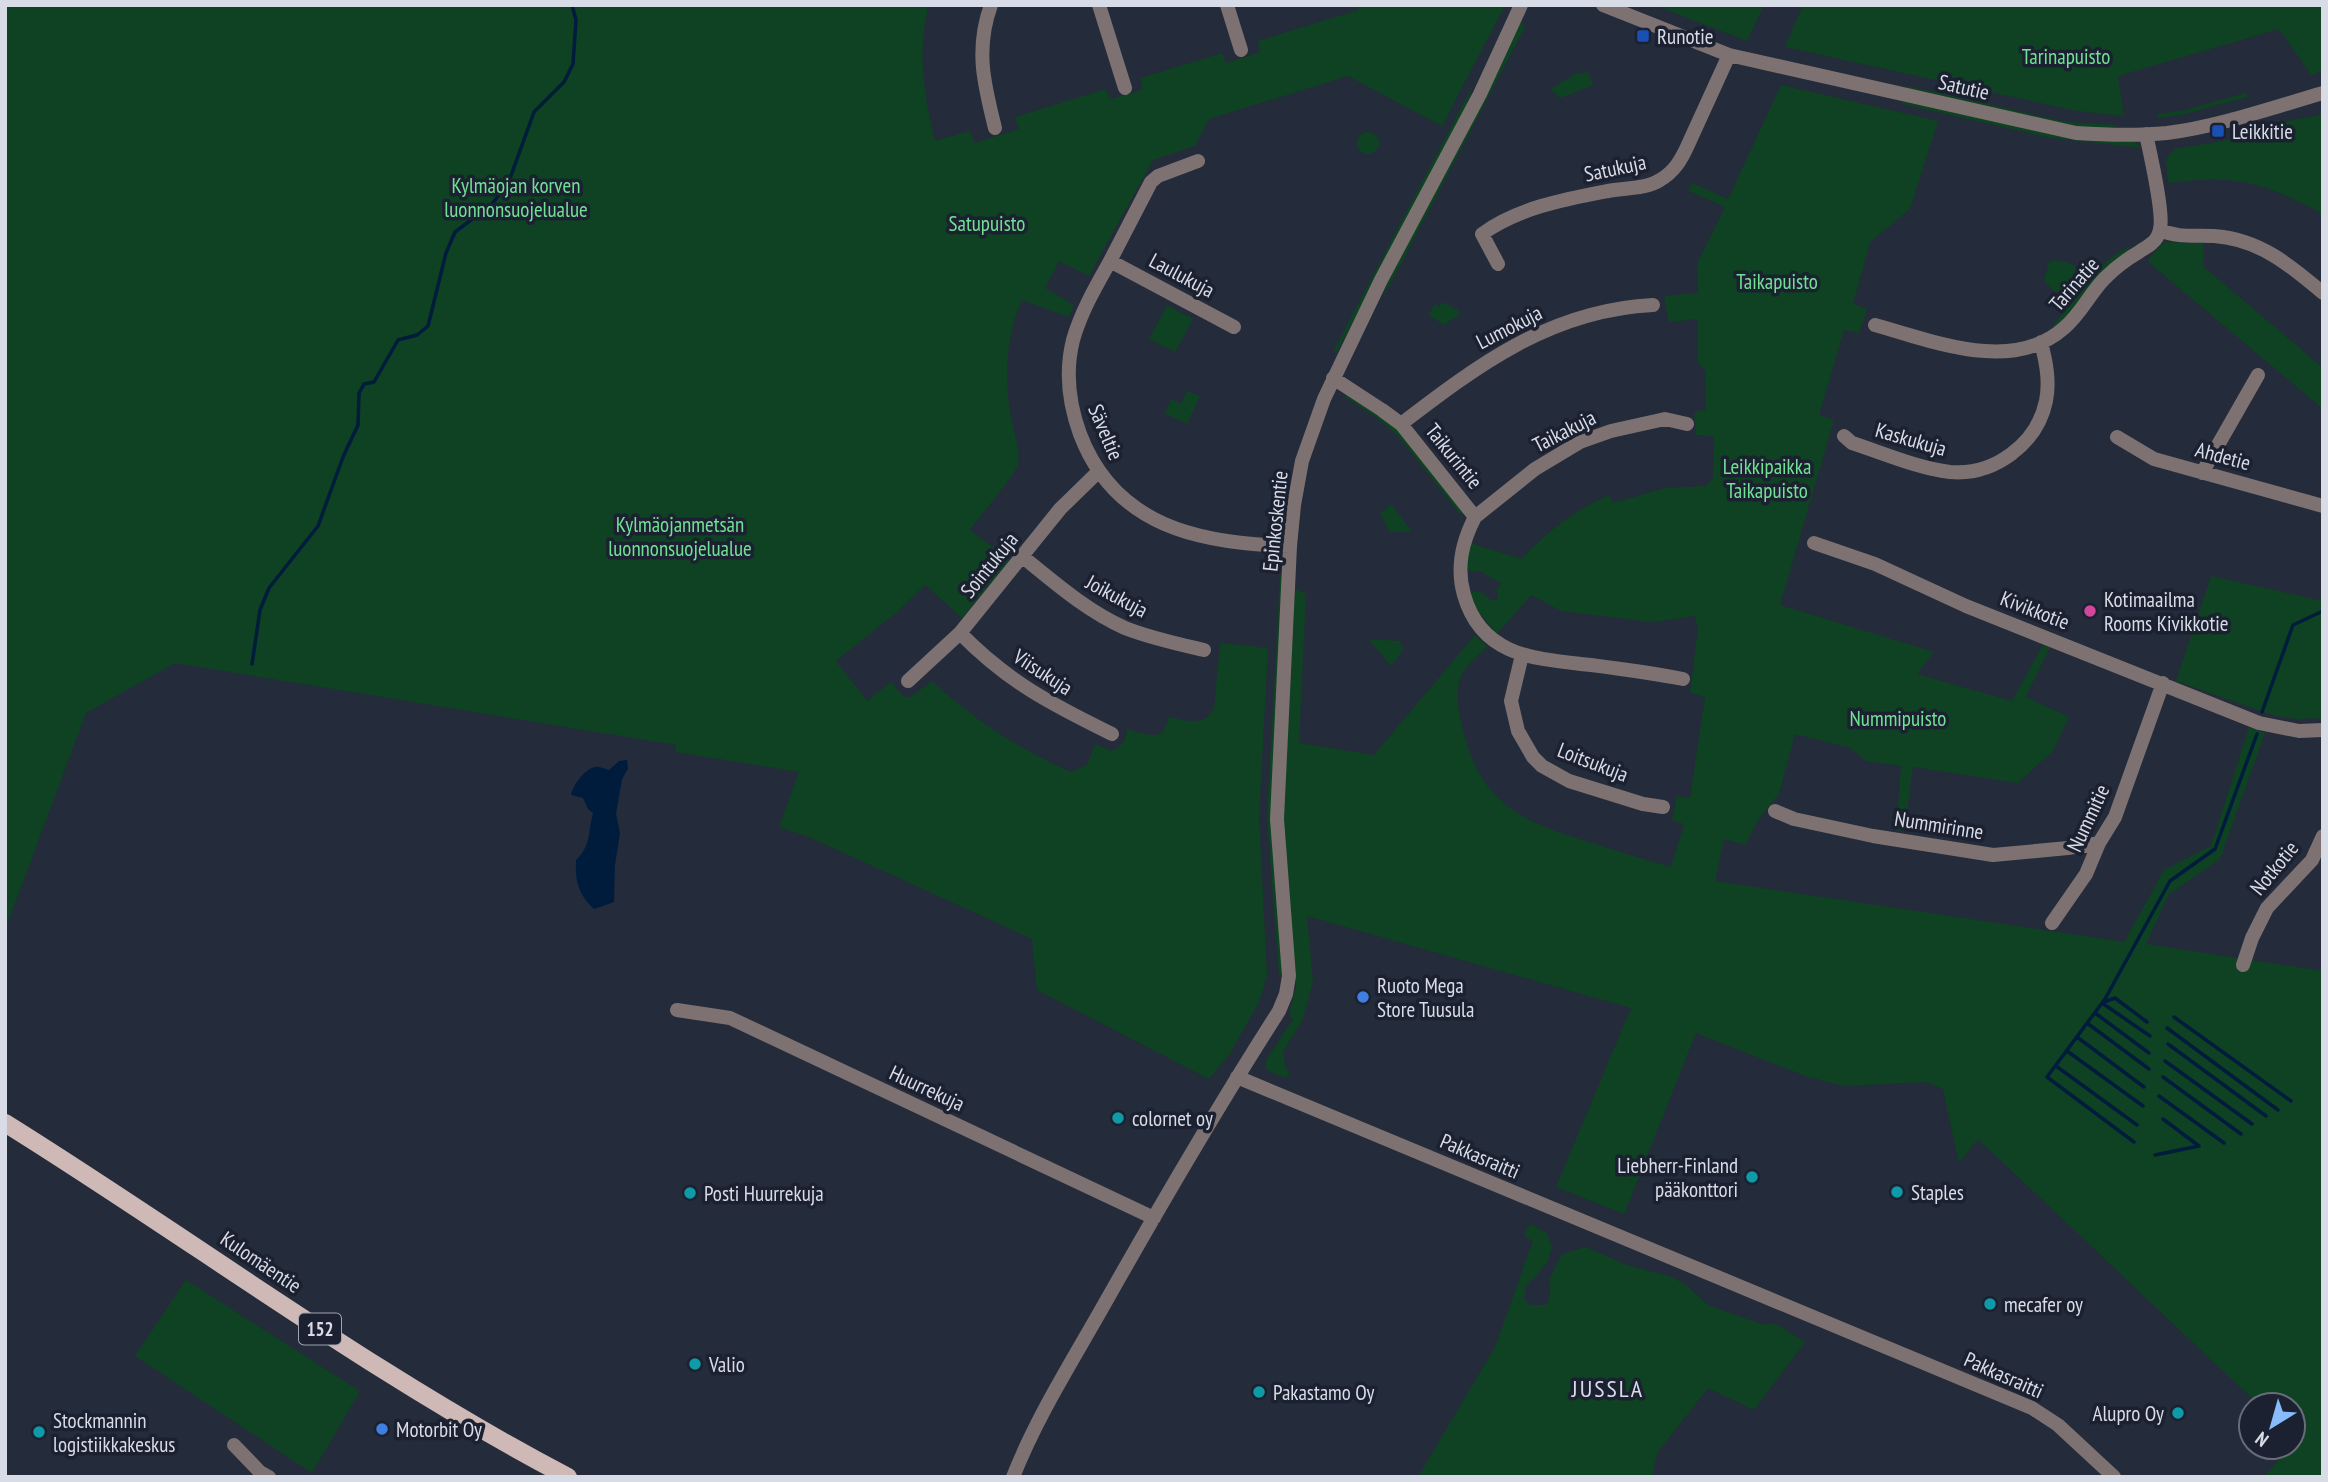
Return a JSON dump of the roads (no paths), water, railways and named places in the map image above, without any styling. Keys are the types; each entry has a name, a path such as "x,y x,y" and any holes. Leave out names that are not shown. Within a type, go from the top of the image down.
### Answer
{"main road":[{"name":"Kulomäentie","path":"5,1124 145,1212 386,1373 462,1419 568,1477"}],"street":[{"path":"991,5 984,31 982,76 995,128"},
{"path":"1099,5 1125,88"},
{"path":"1227,5 1241,50"},
{"name":"Epinkoskentie","path":"1237,1077 1279,1011 1288,984 1277,811 1290,546 1302,461 1333,378 1480,94 1521,5"},
{"name":"Satutie","path":"1603,5 1730,55 2076,133 2110,135 2168,132 2202,126 2323,93"},
{"name":"Satukuja","path":"1498,264 1482,234 1498,224 1542,206 1589,194 1651,184 1668,174 1688,147 1730,55"},
{"path":"2146,134 2160,230 2176,236 2220,237 2254,245 2287,262 2323,293"},
{"name":"Säveltie","path":"1198,161 1158,176 1150,182 1078,324 1071,349 1069,375 1073,416 1088,454 1099,471 1122,498 1136,509 1175,529 1202,537 1290,546"},
{"name":"Tarinatie","path":"1875,325 1974,351 1993,352 2041,342 2067,325 2105,277 2128,258 2151,245 2160,230"},
{"name":"Laulukuja","path":"1110,261 1234,327"},
{"name":"Lumokuja","path":"1401,424 1465,375 1531,337 1593,314 1618,308 1653,305"},
{"name":"Kaskukuja","path":"1844,436 1852,443 1950,472 1994,464 2021,446 2041,416 2048,386 2041,342"},
{"path":"2202,472 2258,375"},
{"name":"Taikurintie","path":"1333,378 1401,424 1475,517 1468,531 1460,562 1461,576 1467,605 1487,634 1507,649 1538,660 1683,679"},
{"name":"Taikakuja","path":"1475,517 1532,471 1580,442 1611,431 1665,419 1687,424"},
{"name":"Ahdetie","path":"2117,436 2154,459 2323,506"},
{"name":"Sointukuja","path":"908,681 960,633 1060,509 1099,471"},
{"name":"Kivikkotie","path":"1814,543 1875,564 1966,606 2259,723 2299,731 2323,730"},
{"name":"Joikukuja","path":"1023,557 1074,599 1108,619 1139,633 1204,650"},
{"name":"Viisukuja","path":"960,633 1023,687 1045,701 1112,734"},
{"name":"Loitsukuja","path":"1522,655 1511,701 1518,731 1533,757 1551,772 1573,782 1643,804 1663,807"},
{"name":"Nummitie","path":"2052,923 2086,874 2099,843 2116,817 2163,684"},
{"name":"Nummirinne","path":"1775,811 1794,819 1873,836 1993,855 2099,843"},
{"name":"Notkotie","path":"2243,965 2252,938 2267,908 2317,864 2323,836"},
{"name":"Huurrekuja","path":"677,1010 730,1018 1154,1218"},
{"path":"1013,1477 1025,1447 1237,1077"},
{"name":"Pakkasraitti","path":"1237,1077 2032,1408 2058,1425 2113,1477"},
{"path":"234,1445 261,1475"}],"water":[{"path":"627,760 628,769 622,779 616,814 620,833 615,865 614,902 594,909 581,892 576,868 576,860 587,844 593,813 583,798 571,795 577,782 588,770 598,767 609,770 619,761"}],"waterway":[{"path":"252,664 260,610 269,588 318,526 343,457 358,425 359,393 364,384 374,382 398,340 417,335 428,326 446,253 455,232 491,205 508,184 534,112 564,82 573,64 576,20 572,5"},
{"path":"2262,712 2293,625 2323,611"},
{"path":"2134,1142 2047,1077 2105,999 2170,881 2215,849 2257,734"},
{"path":"2104,1002 2115,998 2147,1022"},
{"path":"2102,1003 2150,1036"},
{"path":"2095,1013 2149,1053"},
{"path":"2174,1017 2291,1101"},
{"path":"2087,1023 2149,1069"},
{"path":"2167,1028 2278,1110"},
{"path":"2077,1037 2144,1087"},
{"path":"2168,1044 2266,1116"},
{"path":"2067,1051 2143,1106"},
{"path":"2165,1061 2252,1124"},
{"path":"2056,1066 2137,1125"},
{"path":"2163,1077 2241,1134"},
{"path":"2159,1096 2224,1143"},
{"path":"2155,1155 2199,1146 2163,1119"}],"place":[{"name":"Runotie","path":"1643,36"},
{"name":"Leikkitie","path":"2218,131"},
{"name":"Kotimaailma Rooms Kivikkotie","path":"2090,611"},
{"name":"Ruoto Mega Store Tuusula","path":"1363,997"},
{"name":"colornet oy","path":"1118,1118"},
{"name":"Liebherr-Finland pääkonttori","path":"1752,1177"},
{"name":"Staples","path":"1897,1192"},
{"name":"Posti Huurrekuja","path":"690,1193"},
{"name":"mecafer oy","path":"1990,1304"},
{"name":"Valio","path":"695,1364"},
{"name":"Pakastamo Oy","path":"1259,1392"},
{"name":"Alupro Oy","path":"2178,1413"},
{"name":"Motorbit Oy","path":"382,1429"},
{"name":"Stockmannin logistiikkakeskus","path":"39,1432"}],"district":[{"name":"JUSSLA","path":"1608,1388"}],"park label":[{"name":"Tarinapuisto","path":"2066,56"},
{"name":"Kylmäojan korven luonnonsuojelualue","path":"516,197"},
{"name":"Satupuisto","path":"987,223"},
{"name":"Taikapuisto","path":"1777,281"},
{"name":"Leikkipaikka Taikapuisto","path":"1767,478"},
{"name":"Kylmäojanmetsän luonnonsuojelualue","path":"680,536"},
{"name":"Nummipuisto","path":"1898,718"}]}
